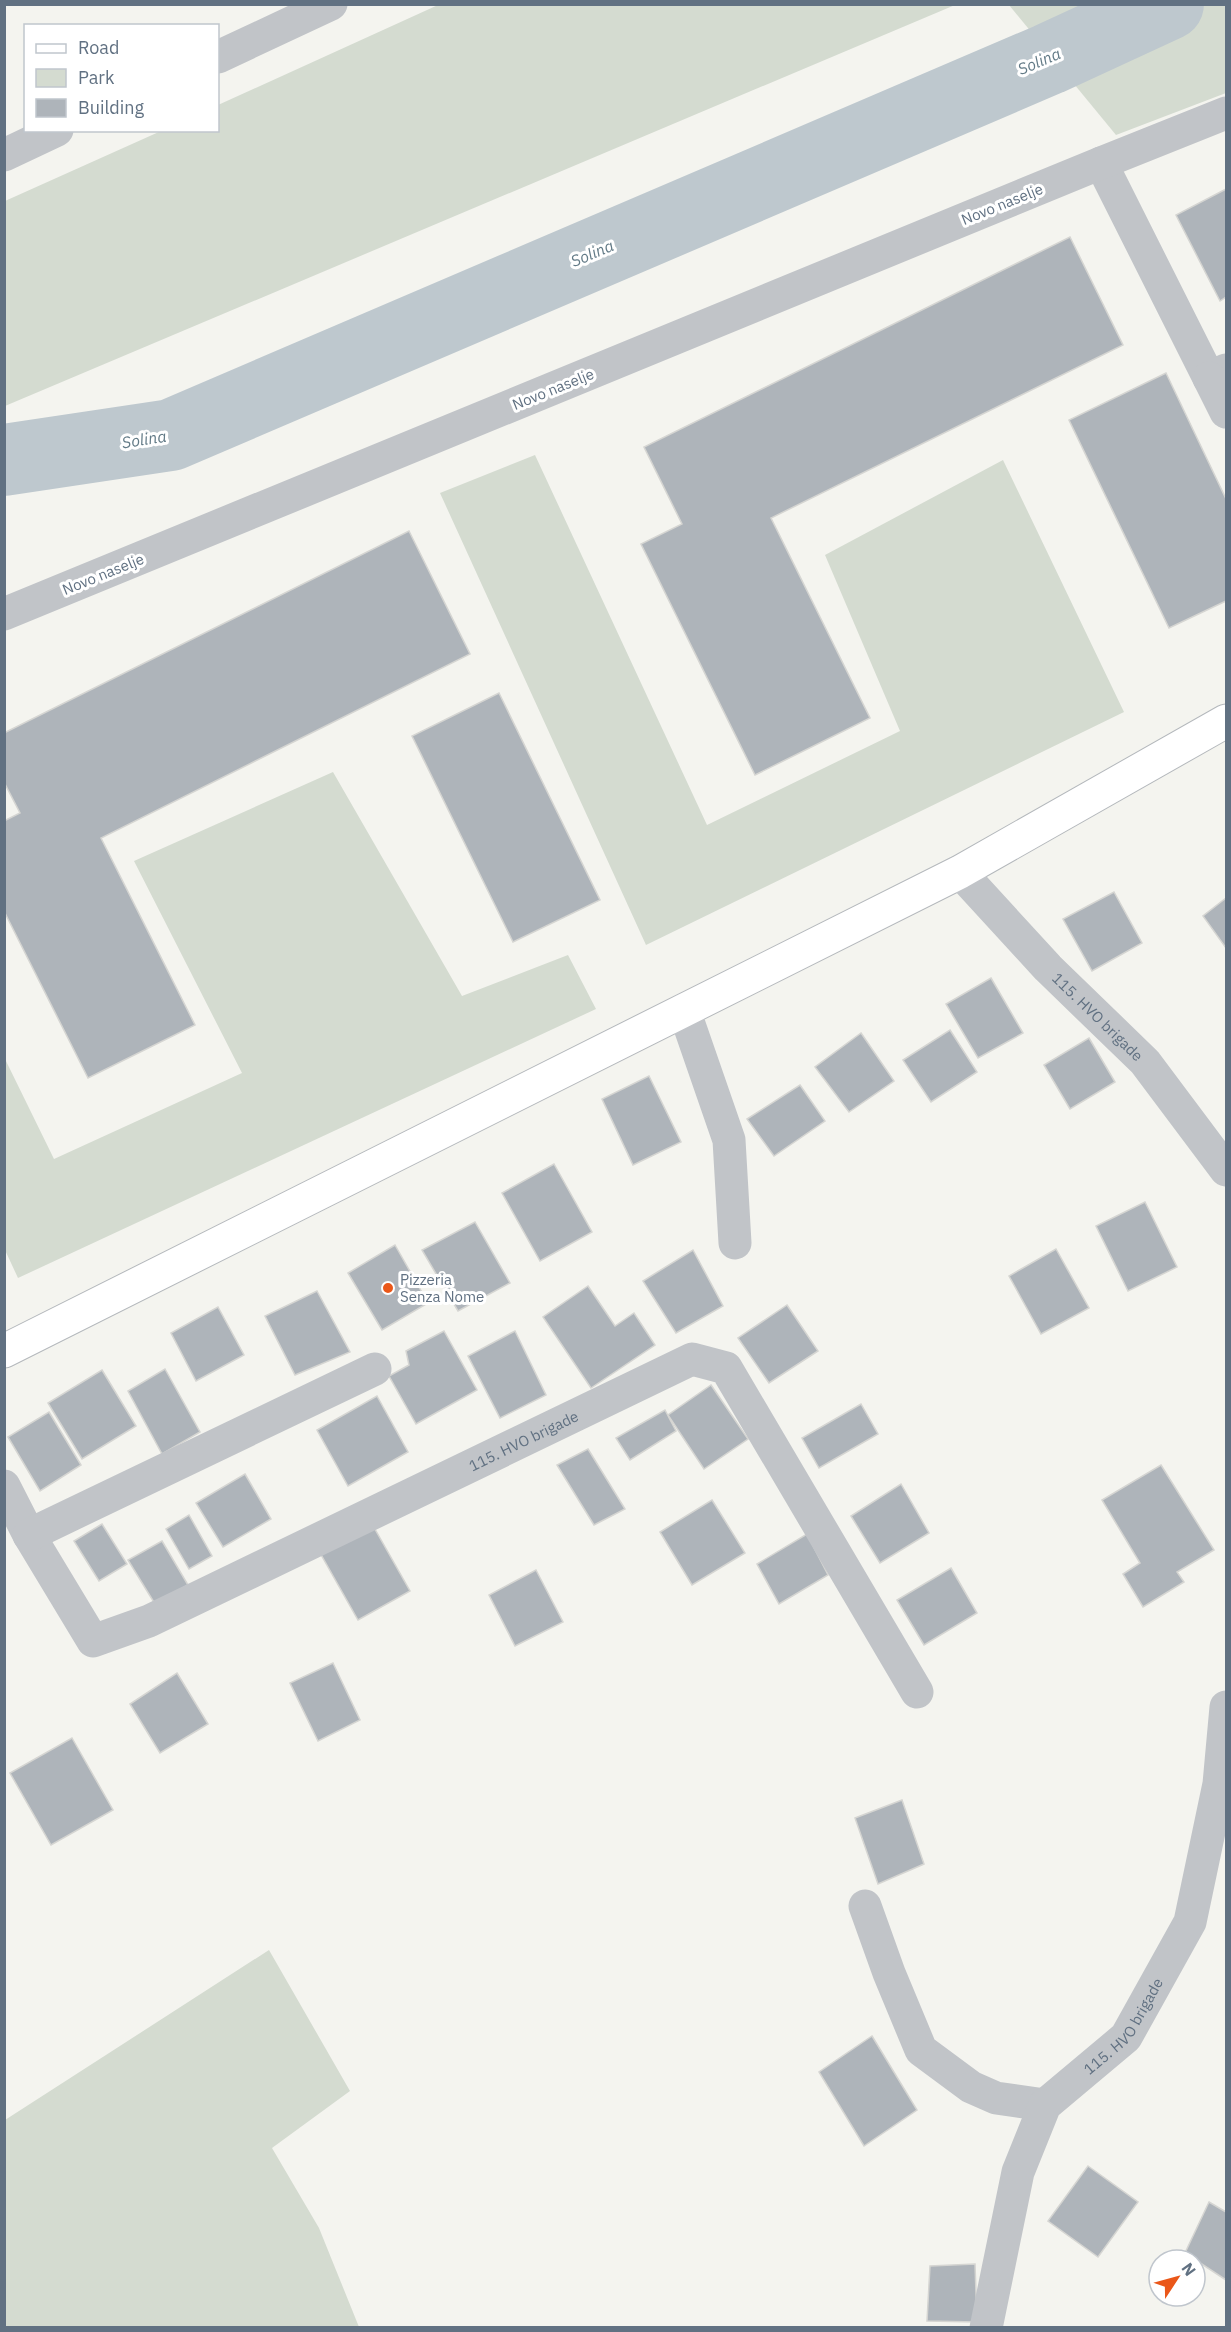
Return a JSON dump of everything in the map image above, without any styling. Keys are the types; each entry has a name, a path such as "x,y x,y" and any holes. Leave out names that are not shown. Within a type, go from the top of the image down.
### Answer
{"main road":[{"path":"4,1351 960,872 1227,721"}],"street":[{"path":"219,57 331,4"},
{"name":"Novo naselje","path":"4,614 1227,113"},
{"path":"4,155 53,132"},
{"path":"1101,163 1218,374 1227,412"},
{"name":"115. HVO brigade","path":"960,872 1048,968 1145,1062 1227,1170"},
{"path":"684,1010 729,1140 735,1243"},
{"name":"115. HVO brigade","path":"4,1486 29,1535 93,1641 149,1621 692,1359 726,1368 917,1692"},
{"path":"29,1535 375,1369"},
{"name":"115. HVO brigade","path":"986,2328 1018,2172 1045,2105 1126,2037 1190,1922 1219,1784 1226,1715"},
{"path":"865,1906 889,1973 921,2050 971,2087 996,2098 1045,2105"}],"green space":[{"path":"438,5 955,5 5,406 5,201 159,132 219,132 219,105"},
{"path":"1009,5 1226,5 1226,93 1116,135"},
{"path":"535,455 707,825 900,731 825,555 1003,460 1124,712 646,945 440,493"},
{"path":"333,772 462,996 568,955 596,1009 18,1278 5,1250 5,1059 54,1159 242,1073 134,861"},
{"path":"269,1950 350,2091 272,2148 319,2228 359,2327 5,2327 5,2120"}],"building":[{"path":"1226,189 1226,297 1220,301 1176,215"},
{"path":"1070,237 1123,345 771,518 870,718 755,775 641,544 682,524 644,447"},
{"path":"1166,373 1226,499 1226,601 1169,628 1069,420"},
{"path":"409,531 470,654 101,838 195,1025 88,1078 4,911 4,821 20,813 4,782 4,733"},
{"path":"499,693 600,900 513,942 412,736"},
{"path":"1114,892 1142,943 1092,971 1063,919"},
{"path":"1226,898 1226,948 1203,916"},
{"path":"991,978 1023,1033 978,1058 946,1004"},
{"path":"950,1030 977,1072 931,1102 903,1060"},
{"path":"861,1033 894,1081 849,1112 815,1067"},
{"path":"1089,1038 1115,1082 1070,1109 1044,1065"},
{"path":"649,1076 681,1142 633,1165 602,1099"},
{"path":"800,1085 825,1121 774,1156 747,1119"},
{"path":"554,1164 592,1232 540,1261 502,1193"},
{"path":"1145,1202 1177,1267 1128,1291 1096,1226"},
{"path":"475,1222 510,1283 458,1311 422,1250"},
{"name":"Pizzeria Senza Nome","path":"395,1245 428,1303 382,1330 348,1273"},
{"path":"1056,1249 1089,1308 1041,1334 1009,1276"},
{"path":"693,1250 723,1306 676,1333 643,1281"},
{"path":"588,1286 615,1326 634,1313 655,1345 591,1388 543,1317"},
{"path":"317,1291 350,1352 295,1375 265,1316"},
{"path":"787,1305 818,1351 769,1383 738,1338"},
{"path":"218,1307 244,1355 196,1381 171,1333"},
{"path":"444,1331 477,1390 416,1424 389,1376 409,1365 406,1351"},
{"path":"515,1331 546,1395 500,1418 468,1356"},
{"path":"165,1369 200,1432 162,1454 128,1391"},
{"path":"102,1370 136,1426 82,1459 48,1403"},
{"path":"711,1385 748,1439 704,1469 668,1415"},
{"path":"377,1396 408,1452 348,1486 317,1430"},
{"path":"861,1404 878,1434 819,1468 802,1438"},
{"path":"665,1410 676,1431 630,1460 616,1438"},
{"path":"49,1412 81,1465 40,1491 8,1437"},
{"path":"588,1449 625,1509 594,1525 557,1465"},
{"path":"1161,1465 1214,1550 1177,1572 1184,1582 1143,1607 1123,1574 1140,1563 1102,1500"},
{"path":"245,1474 271,1519 223,1547 196,1503"},
{"path":"901,1484 929,1533 880,1563 851,1516"},
{"path":"712,1500 745,1553 692,1585 660,1532"},
{"path":"189,1515 212,1556 189,1569 166,1529"},
{"path":"102,1524 127,1564 99,1581 74,1541"},
{"path":"372,1524 410,1591 358,1620 319,1551"},
{"path":"807,1534 828,1575 779,1604 757,1564"},
{"path":"162,1541 188,1585 155,1604 128,1560"},
{"path":"951,1568 977,1613 924,1645 897,1600"},
{"path":"536,1570 563,1622 515,1646 489,1595"},
{"path":"333,1663 360,1720 318,1741 290,1683"},
{"path":"177,1673 208,1724 160,1753 130,1704"},
{"path":"72,1738 113,1810 51,1845 10,1773"},
{"path":"902,1800 924,1864 878,1884 855,1818"},
{"path":"872,2036 917,2110 864,2146 819,2072"},
{"path":"1088,2166 1138,2202 1098,2257 1048,2221"},
{"path":"1209,2202 1226,2212 1226,2280 1207,2267 1207,2248 1187,2248"},
{"path":"975,2264 977,2322 927,2321 930,2266"}],"waterway":[{"name":"Solina","path":"4,460 171,435 1049,59 1168,4"}],"place":[{"name":"Pizzeria Senza Nome","path":"388,1288"}]}
